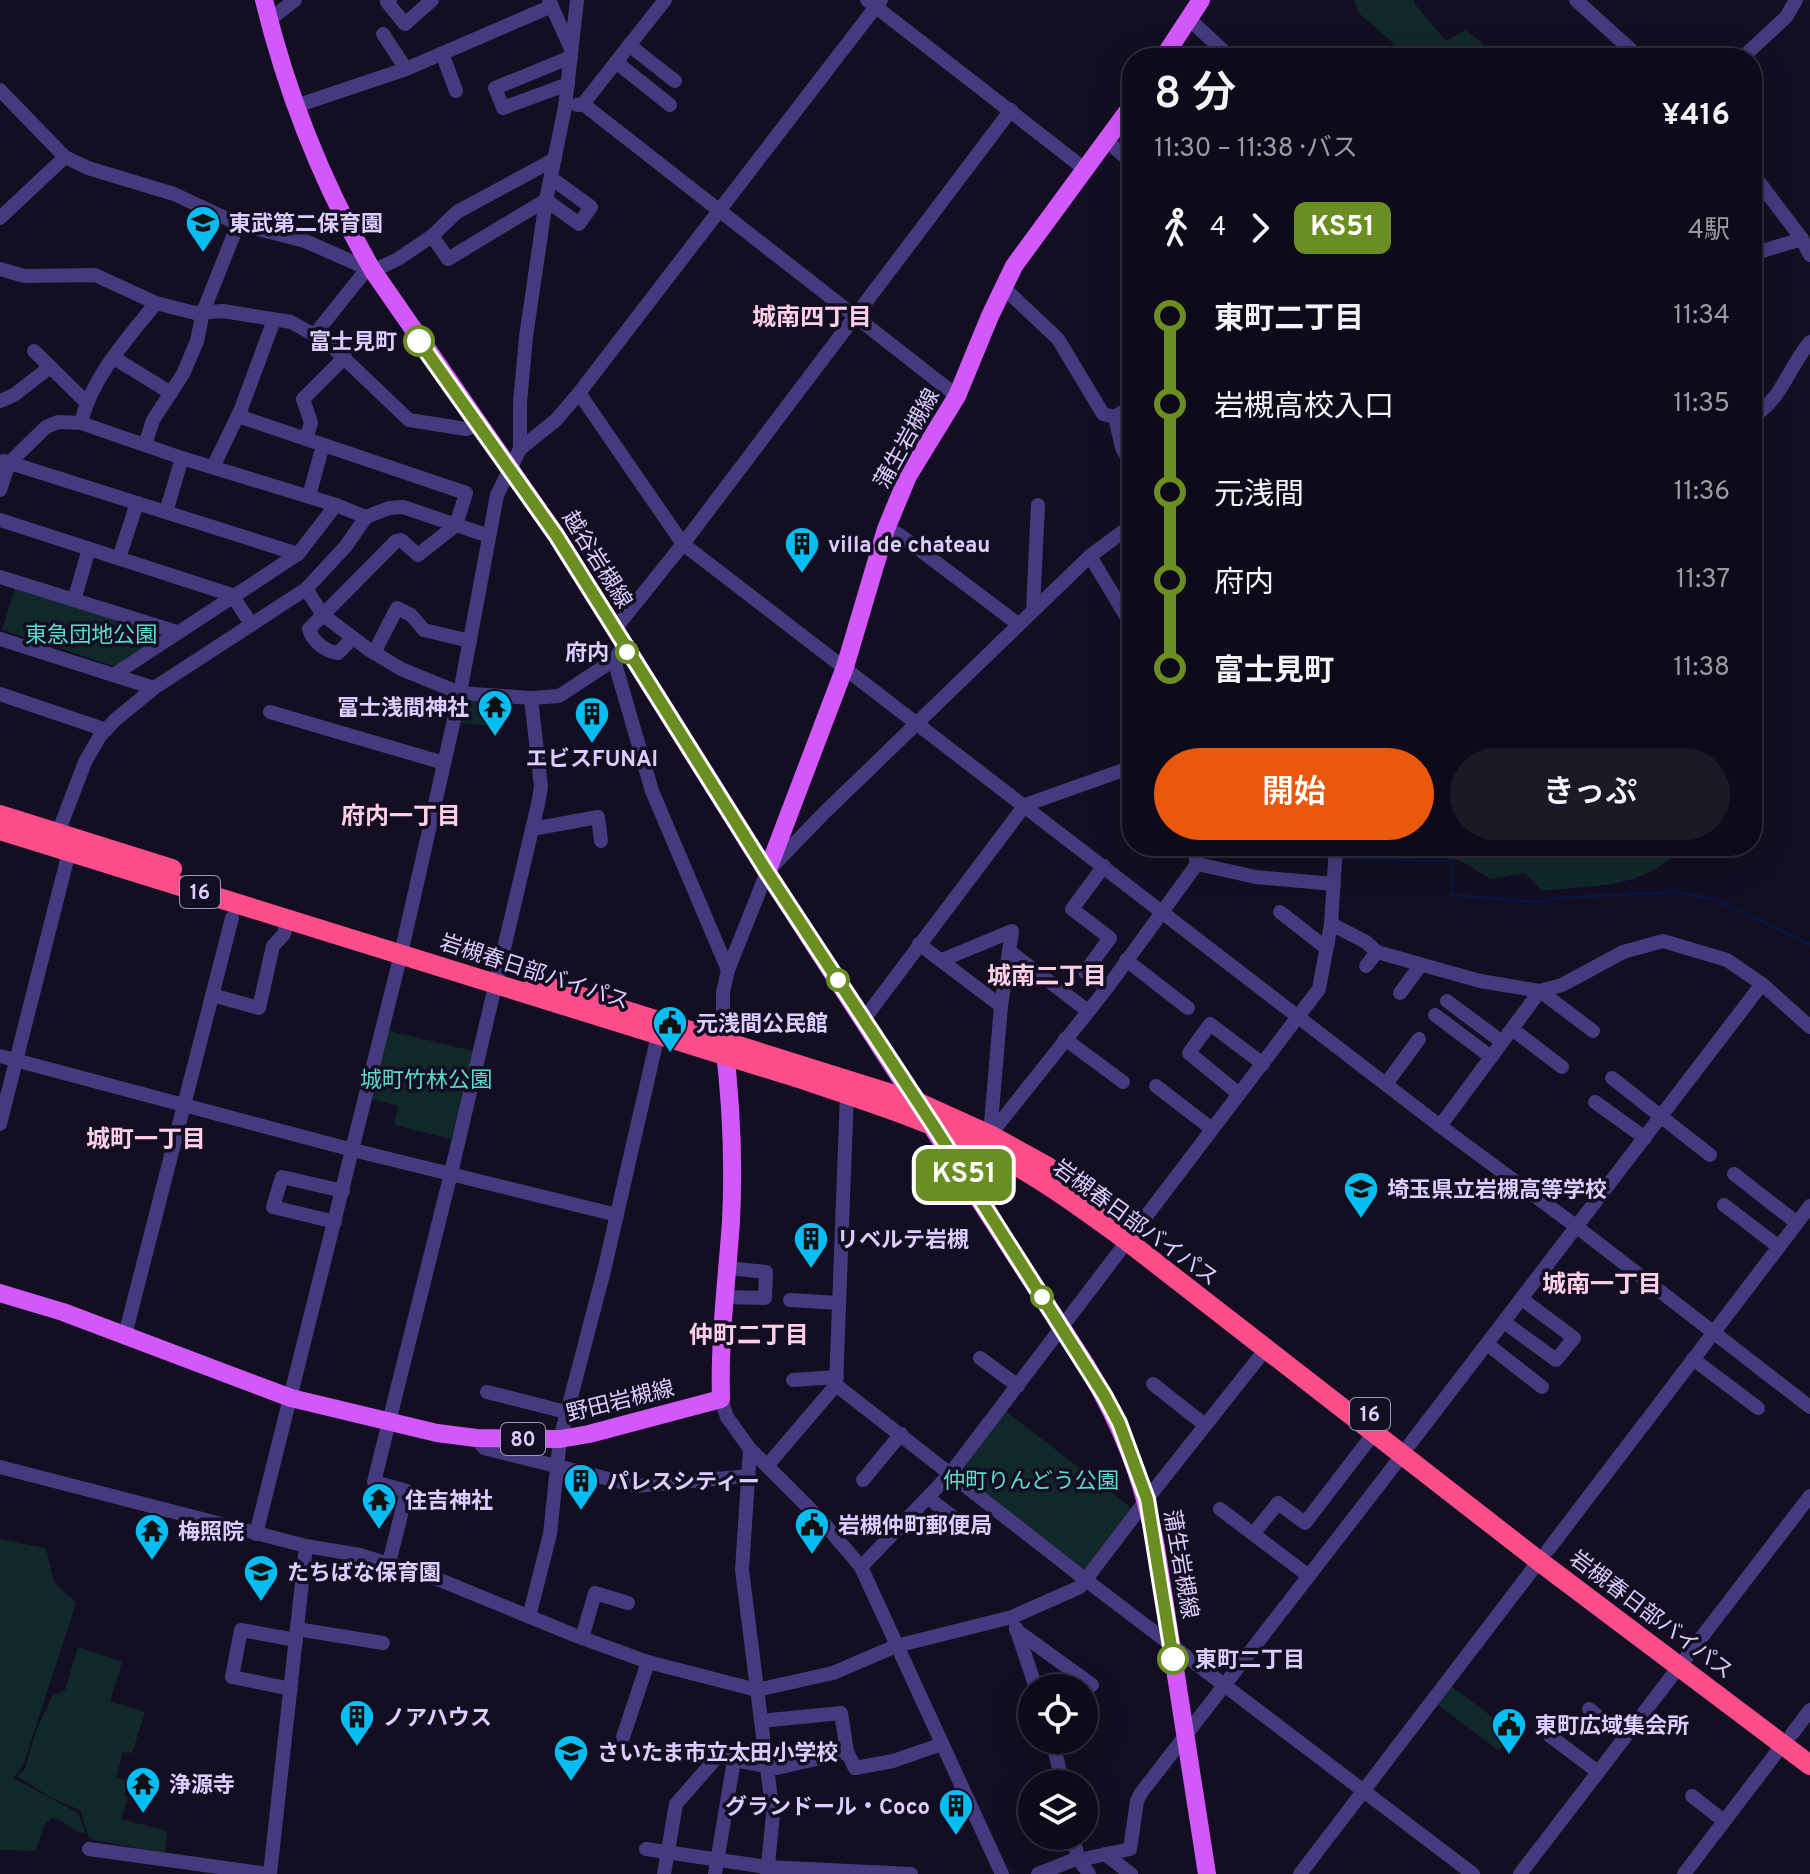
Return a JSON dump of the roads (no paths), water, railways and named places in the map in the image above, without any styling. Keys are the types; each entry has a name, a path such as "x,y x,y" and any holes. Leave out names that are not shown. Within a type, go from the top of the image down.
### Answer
{"highway":[{"name":"岩槻春日部バイパス","path":"0,815 497,978 724,1048 917,1102 990,1135 1048,1167 1265,1350 1374,1433 1406,1449"},
{"name":"岩槻春日部バイパス","path":"0,830 288,919 402,947"},
{"name":"岩槻春日部バイパス","path":"497,978 658,1035 724,1048 933,1125 988,1150 1034,1177 1130,1235 1788,1739 1810,1765"},
{"name":"岩槻春日部バイパス","path":"1788,1739 1810,1748"}],"main road":[{"name":"越谷岩槻線","path":"264,0 296,106 316,157 370,270 556,535 617,645 933,1125"},
{"path":"1170,48 1201,0"},
{"name":"蒲生岩槻線","path":"767,872 845,667 886,529 908,476 957,396 1003,287 1030,243 1122,120"},
{"path":"721,1399 732,1139 724,1048"},
{"name":"蒲生岩槻線","path":"933,1125 1119,1423 1147,1499 1207,1874"},
{"name":"野田岩槻線","path":"0,1293 63,1312 291,1398 388,1423 476,1438 560,1439 721,1399"}],"street":[{"path":"269,20 295,0"},
{"path":"390,0 387,2 405,24 432,0"},
{"path":"256,1534 402,947 460,693 497,495 520,449 520,402 526,337 546,200 565,107 577,0"},
{"path":"565,107 583,104 665,0"},
{"path":"1576,0 1629,48"},
{"path":"1753,48 1786,17 1796,0"},
{"path":"520,449 556,420 579,393 875,2 1086,170"},
{"path":"296,106 406,69 550,3 571,54"},
{"path":"1189,19 1220,48"},
{"path":"383,34 406,69"},
{"path":"629,45 675,81"},
{"path":"442,53 456,91"},
{"path":"568,84 503,108 495,88 571,54"},
{"path":"616,62 670,105"},
{"path":"0,90 65,157 88,168 174,194 238,224 305,241 370,270"},
{"path":"583,104 957,396"},
{"path":"306,589 323,615 401,669 460,693 531,698 559,696 617,645 683,544 1011,110"},
{"path":"1108,142 1122,154"},
{"path":"0,218 65,157"},
{"path":"315,334 370,270 398,259 432,236 457,212 555,159"},
{"path":"546,200 579,224 591,207 551,178"},
{"path":"1762,186 1807,247 1762,253"},
{"path":"432,236 448,259 546,200"},
{"path":"145,445 153,420 183,374 197,341 203,312 238,224"},
{"path":"0,269 24,276 95,275 156,303 195,313 223,311 291,322 315,334 345,357 409,420 466,429 478,425"},
{"path":"1003,287 1058,339 1103,414 1115,417 1122,412"},
{"path":"81,423 86,402 114,358 156,303"},
{"path":"213,467 238,416 274,320"},
{"path":"1762,407 1780,390 1794,362 1810,342"},
{"path":"34,351 86,402"},
{"path":"306,439 311,423 303,399 345,357"},
{"path":"114,358 171,393"},
{"path":"0,401 14,395 50,367"},
{"path":"579,393 683,544 1810,1407"},
{"path":"238,416 466,493 456,525 418,555 401,540 396,541 309,629 310,634 328,652 338,653 353,638"},
{"path":"1115,417 1122,448"},
{"path":"0,490 5,462 46,427 58,422 81,423 366,517"},
{"path":"309,496 323,445"},
{"path":"166,512 182,458"},
{"path":"5,462 298,554"},
{"path":"119,558 137,503"},
{"path":"115,674 298,554 336,505"},
{"path":"1033,610 1038,505"},
{"path":"58,833 85,762 106,730 154,688 306,589 346,546 366,517 389,508 403,507 489,536"},
{"path":"0,520 232,595 251,624"},
{"path":"886,529 900,535 1018,624"},
{"path":"724,1048 723,992 728,970 767,872 1018,624 1090,556 1122,532"},
{"path":"74,600 89,549"},
{"path":"1090,556 1122,609"},
{"path":"0,577 177,632"},
{"path":"374,653 397,608 411,615 424,630 470,641"},
{"path":"0,639 154,688"},
{"path":"617,645 652,791 728,970"},
{"path":"0,694 106,730"},
{"path":"389,1563 407,1491 374,1482 451,1173 541,787 531,698"},
{"path":"270,712 444,763"},
{"path":"864,1019 1025,805 1122,771"},
{"path":"532,829 598,817 601,841"},
{"path":"0,1124 69,852"},
{"path":"990,1135 1107,988 1197,864 1195,856"},
{"path":"861,1567 950,1474 1319,989 1331,924 1335,856"},
{"path":"1197,864 1256,877 1334,884"},
{"path":"1104,866 1072,909 1110,938 1085,972 1107,988"},
{"path":"1280,912 1321,944 1328,943"},
{"path":"125,1335 232,918"},
{"path":"212,995 259,1008 273,946 284,934 288,919"},
{"path":"1331,924 1366,942 1377,952 1420,966 1480,981 1540,991 1562,985 1623,952 1663,941 1727,960 1762,984 1810,1027"},
{"path":"942,960 1012,931 1001,1006 990,1135"},
{"path":"919,944 1001,1006"},
{"path":"1009,951 1088,1011"},
{"path":"1366,966 1377,952"},
{"path":"1126,960 1188,1008"},
{"path":"1400,993 1420,966"},
{"path":"1038,1874 1078,1859 1130,1849 1137,1801 1762,984"},
{"path":"1440,1126 1540,991"},
{"path":"1540,991 1593,1031"},
{"path":"1447,1001 1502,1042"},
{"path":"1435,1015 1491,1057"},
{"path":"1239,1094 1189,1053 1210,1024 1263,1064"},
{"path":"1512,1029 1562,1067"},
{"path":"529,1617 550,1534 560,1439 617,1215 658,1035"},
{"path":"1065,1039 1123,1082"},
{"path":"1386,1084 1419,1039"},
{"path":"0,1056 353,1150 617,1215"},
{"path":"1612,1078 1710,1155"},
{"path":"1156,1086 1212,1129"},
{"path":"767,1466 837,1381 847,1094"},
{"path":"1595,1102 1645,1138"},
{"path":"1734,1174 1797,1223"},
{"path":"335,1222 273,1207 282,1177 343,1191"},
{"path":"1724,1205 1779,1247"},
{"path":"1300,1874 1810,1206"},
{"path":"725,1297 765,1298 766,1272 727,1268"},
{"path":"1504,1322 1556,1360 1574,1338 1522,1299"},
{"path":"790,1300 839,1303"},
{"path":"1487,1344 1542,1387"},
{"path":"0,1467 256,1534 389,1563 648,1662 757,1690 833,1673 896,1646 1014,1623 1080,1587 1265,1350"},
{"path":"980,1358 1018,1386"},
{"path":"1693,1359 1758,1408"},
{"path":"793,1380 837,1381 1086,1580 1473,1874"},
{"path":"1153,1384 1205,1425"},
{"path":"487,1392 566,1412"},
{"path":"721,1399 727,1417 750,1449 822,1521 861,1567 1002,1874"},
{"path":"1253,1534 1278,1503 1305,1523 1374,1433"},
{"path":"863,1480 901,1434"},
{"path":"476,1438 484,1448 637,1486 749,1476"},
{"path":"750,1449 742,1570 773,1815 767,1871"},
{"path":"1520,1874 1810,1496"},
{"path":"928,1498 972,1531"},
{"path":"1220,1509 1309,1576"},
{"path":"89,1849 269,1874 306,1546"},
{"path":"582,1638 595,1593 628,1603"},
{"path":"1014,1623 1078,1674"},
{"path":"1014,1623 1031,1674"},
{"path":"291,1689 232,1677 241,1630 383,1643"},
{"path":"623,1737 648,1662"},
{"path":"1589,1709 1624,1738"},
{"path":"1684,1874 1810,1710"},
{"path":"761,1721 841,1713 847,1752 855,1768 893,1761 942,1744"},
{"path":"1550,1736 1598,1772"},
{"path":"664,1874 676,1804 718,1756 777,1768 847,1752"},
{"path":"717,1867 734,1760"},
{"path":"1692,1796 1724,1821"},
{"path":"646,1849 668,1852 717,1867 911,1874"},
{"path":"1076,1850 1078,1859 1089,1874"},
{"path":"1105,1854 1131,1874"}],"waterway":[{"path":"1320,856 1327,857"},
{"path":"1341,858 1452,861 1452,895 1538,902 1557,898 1675,892 1713,899 1810,944"}],"place":[{"name":"東武第二保育園","path":"203,254"},
{"name":"富士見町","path":"419,341"},
{"name":"villa de chateau","path":"802,575"},
{"name":"府内","path":"627,652"},
{"name":"冨士浅間神社","path":"495,738"},
{"name":"エビスFUNAI","path":"592,745"},
{"name":"元浅間公民館","path":"670,1054"},
{"name":"埼玉県立岩槻高等学校","path":"1361,1220"},
{"name":"リベルテ岩槻","path":"811,1270"},
{"name":"パレスシティー","path":"581,1512"},
{"name":"住吉神社","path":"379,1531"},
{"name":"岩槻仲町郵便局","path":"812,1556"},
{"name":"梅照院","path":"152,1562"},
{"name":"たちばな保育園","path":"261,1603"},
{"name":"東町二丁目","path":"1173,1659"},
{"name":"ノアハウス","path":"357,1748"},
{"name":"東町広域集会所","path":"1509,1756"},
{"name":"さいたま市立太田小学校","path":"571,1783"},
{"name":"浄源寺","path":"143,1815"},
{"name":"グランドール・Coco","path":"956,1837"}],"district":[{"name":"城南四丁目","path":"812,317"},
{"name":"府内一丁目","path":"401,816"},
{"name":"城南二丁目","path":"1047,976"},
{"name":"城町一丁目","path":"146,1139"},
{"name":"城南一丁目","path":"1602,1284"},
{"name":"仲町二丁目","path":"749,1335"}],"park label":[{"name":"東急団地公園","path":"91,634"},
{"name":"城町竹林公園","path":"426,1079"},
{"name":"仲町りんどう公園","path":"1031,1480"}]}
